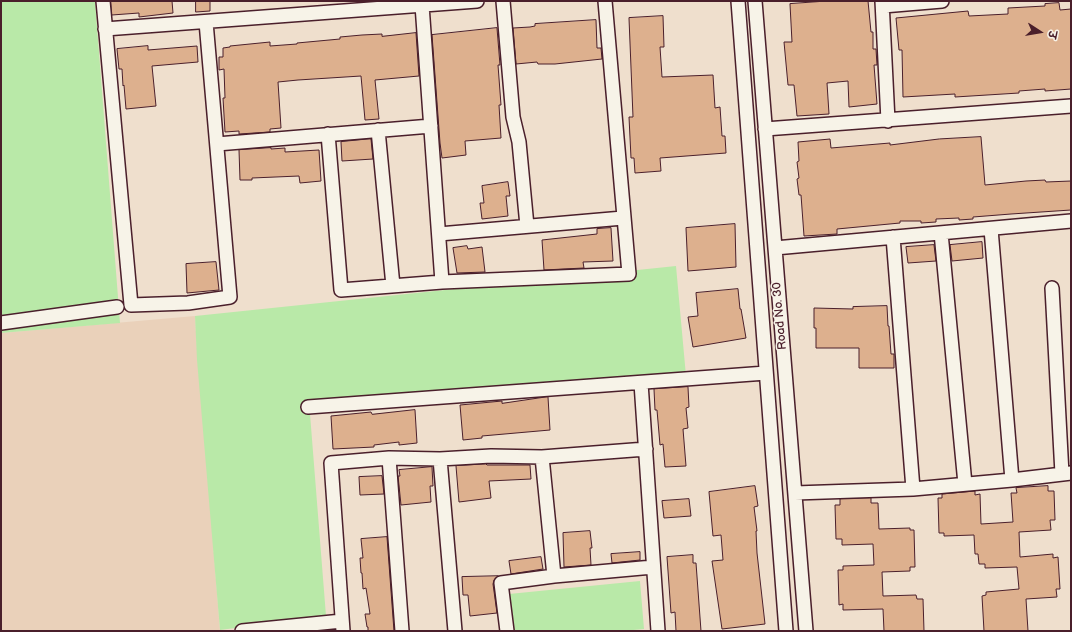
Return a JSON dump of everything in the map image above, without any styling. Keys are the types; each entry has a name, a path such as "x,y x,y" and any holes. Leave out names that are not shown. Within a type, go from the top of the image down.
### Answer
{"street":[{"path":"103,1 130,305 188,303 230,297 206,22"},
{"path":"105,29 206,22 316,7 422,5 478,1"},
{"path":"503,1 513,117 519,142 527,226"},
{"path":"328,134 340,290 442,282 629,274 605,1"},
{"name":"Road No. 30","path":"738,1 786,631"},
{"name":"Road No. 30","path":"755,1 806,631"},
{"path":"888,121 883,4 942,1"},
{"path":"422,5 442,282"},
{"path":"765,130 1071,106"},
{"path":"216,144 431,126"},
{"path":"378,130 393,286"},
{"path":"439,234 624,218"},
{"path":"775,248 1071,221"},
{"path":"991,228 1012,480"},
{"path":"941,233 965,484"},
{"path":"893,237 912,489"},
{"path":"795,493 912,489 1012,480 1067,473 1052,288"},
{"path":"1,323 117,307"},
{"path":"308,407 766,373"},
{"path":"641,383 658,631"},
{"path":"242,631 342,626 331,463 390,458 440,459 491,456 542,457 646,449"},
{"path":"542,457 554,576"},
{"path":"390,458 402,631"},
{"path":"440,459 455,631"},
{"path":"507,631 501,584 554,576 653,567"}],"shaded area":[{"path":"195,316 220,631 1,631 1,333"}],"green space":[{"path":"1,1 95,1 120,323 1,333"},
{"path":"676,266 686,376 310,414 326,616 220,630 197,360 195,316"},
{"path":"640,581 644,629 623,631 513,631 509,594"}],"building":[{"path":"111,1 172,1 173,13 139,17 139,13 112,15"},
{"path":"196,1 210,1 210,11 196,12"},
{"path":"827,1 868,1 871,32 873,32 873,49 876,49 877,65 874,65 877,104 849,107 848,81 827,83 829,114 797,116 794,85 788,85 784,42 792,42 790,4"},
{"path":"1059,3 1060,10 1071,9 1071,89 1045,91 1045,89 1019,91 1019,93 955,97 955,94 903,97 902,50 899,50 896,18 968,11 969,16 1008,14 1008,8 1045,6 1045,4"},
{"path":"663,16 664,47 660,47 662,77 713,75 715,108 720,107 722,136 725,136 726,153 660,158 661,171 635,173 634,158 631,158 629,117 633,117 629,18"},
{"path":"596,20 597,48 601,48 602,59 555,64 538,64 537,62 516,64 513,28 530,27 535,26 535,24"},
{"path":"497,28 500,65 498,65 501,105 499,105 501,138 465,141 466,155 442,158 432,35"},
{"path":"416,33 419,76 375,80 379,119 365,120 361,76 298,80 278,82 281,128 270,129 270,132 239,134 239,131 225,132 223,98 225,98 224,69 219,70 219,57 223,57 223,48 270,42 270,46 340,39 340,37 362,35 382,34 382,36"},
{"path":"148,46 148,50 197,46 198,62 152,66 156,106 126,109 122,69 119,69 117,49"},
{"path":"981,137 985,185 1045,180 1046,182 1071,181 1071,210 973,217 973,219 959,220 959,218 936,219 936,222 921,223 921,221 900,221 900,223 837,229 837,234 804,236 801,195 799,195 797,179 799,178 797,162 799,161 798,142 830,139 831,148 890,143 890,145 939,139"},
{"path":"371,139 373,159 342,161 341,142"},
{"path":"285,148 285,152 319,150 321,181 300,183 299,176 240,180 239,150"},
{"path":"508,182 510,196 506,196 508,216 482,219 480,203 484,203 482,186"},
{"path":"735,224 736,267 688,271 686,228"},
{"path":"611,228 613,261 583,262 584,268 544,270 542,240 597,234 597,229"},
{"path":"982,242 983,258 952,261 950,245"},
{"path":"934,245 936,261 908,263 906,247"},
{"path":"467,246 468,249 482,247 485,272 457,273 453,248"},
{"path":"216,262 219,290 187,293 186,264"},
{"path":"738,289 740,309 746,338 693,347 688,317 698,316 696,293"},
{"path":"887,306 891,354 894,354 894,368 859,368 859,348 816,348 814,308 853,309 853,307"},
{"path":"688,387 689,407 686,408 688,428 683,429 686,466 665,467 663,444 660,445 657,410 655,410 654,389"},
{"path":"548,397 550,430 482,436 482,438 463,440 460,405 502,401 502,403"},
{"path":"415,410 417,443 399,445 399,442 374,445 374,447 333,449 331,416"},
{"path":"486,464 530,465 531,479 489,481 491,498 459,502 456,466"},
{"path":"432,467 433,486 430,486 431,502 401,505 398,476 400,476 399,470"},
{"path":"382,476 384,494 360,495 359,477"},
{"path":"755,486 758,506 754,507 757,531 757,553 765,624 722,629 712,561 723,560 721,535 713,536 709,492"},
{"path":"1048,486 1048,491 1054,491 1055,520 1050,520 1051,530 1019,532 1020,557 1053,554 1053,558 1058,557 1060,589 1056,589 1057,597 1026,599 1028,631 984,631 982,596 986,595 986,592 1019,589 1017,567 985,568 985,564 979,564 978,554 975,554 974,535 944,536 944,533 939,533 938,498 942,498 942,494 975,491 975,495 980,494 981,524 1013,522 1011,493 1017,493 1016,488"},
{"path":"871,498 871,503 878,503 879,529 910,528 910,530 914,530 915,567 910,567 910,571 882,572 883,596 916,595 917,599 923,599 924,631 884,631 883,609 843,610 843,604 839,605 838,570 843,570 843,566 874,565 873,544 842,545 842,539 836,539 835,505 840,505 840,499"},
{"path":"689,499 691,516 664,518 662,501"},
{"path":"590,531 592,548 590,548 591,565 564,567 563,533"},
{"path":"387,537 394,631 368,631 365,614 370,614 366,588 363,589 361,573 360,558 363,558 361,539"},
{"path":"640,552 640,560 612,563 611,554"},
{"path":"693,555 693,563 696,563 701,631 676,631 675,612 671,613 667,557"},
{"path":"541,557 543,569 511,574 509,561"},
{"path":"498,576 494,580 493,584 497,613 470,616 468,595 463,595 462,577"}]}
